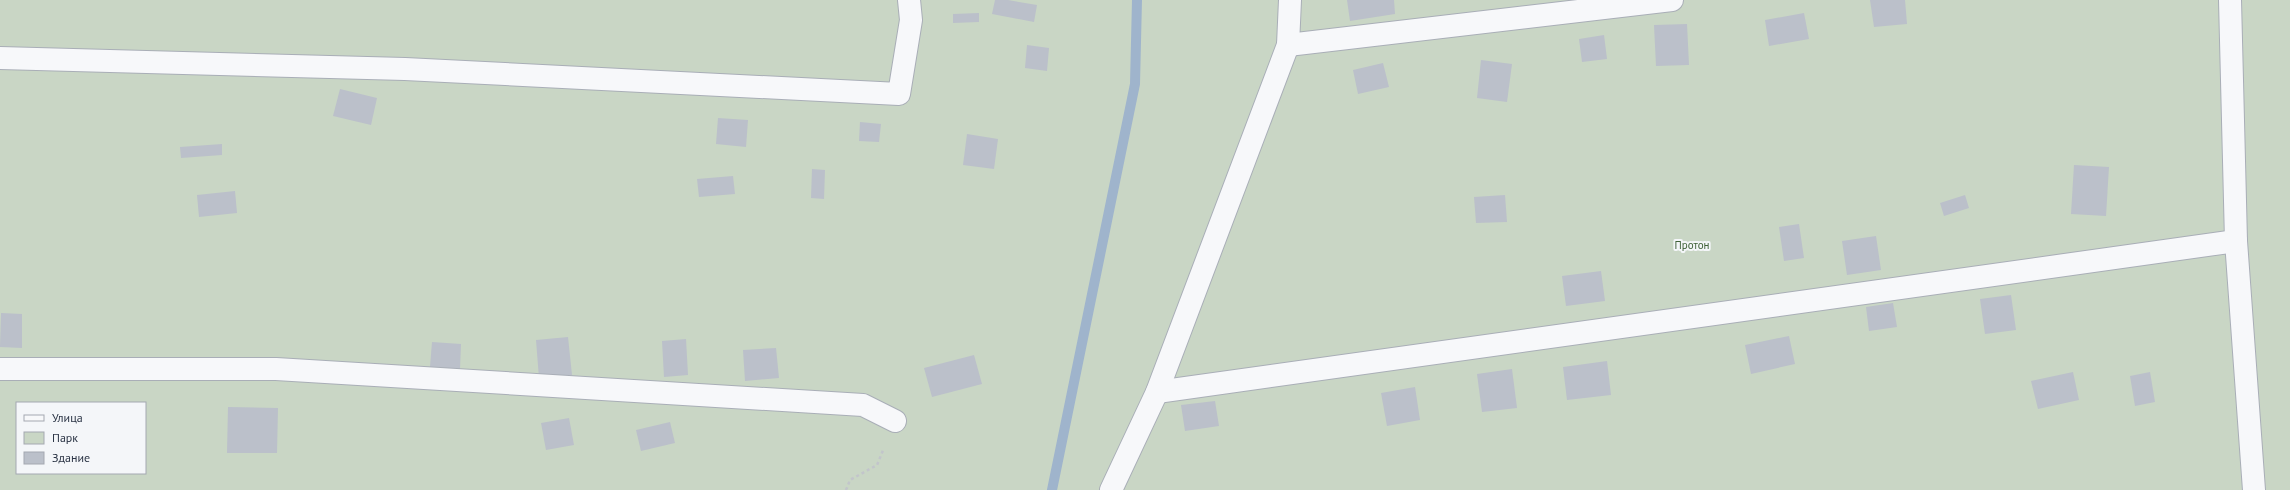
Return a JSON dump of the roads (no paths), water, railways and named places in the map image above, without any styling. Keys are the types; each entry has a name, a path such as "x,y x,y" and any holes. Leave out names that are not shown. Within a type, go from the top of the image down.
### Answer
{"lane":[{"path":"0,58 405,69 899,94 911,20 909,0"},
{"path":"1111,490 1157,392 1288,45 1290,0"},
{"path":"1288,45 1672,0"},
{"path":"2230,0 2236,241 2254,490"},
{"path":"1157,392 2236,241"},
{"path":"0,370 276,369 863,405 895,421"}],"waterway":[{"path":"1052,490 1135,84 1137,0"}],"park label":[{"name":"Протон","path":"1692,245"}]}
